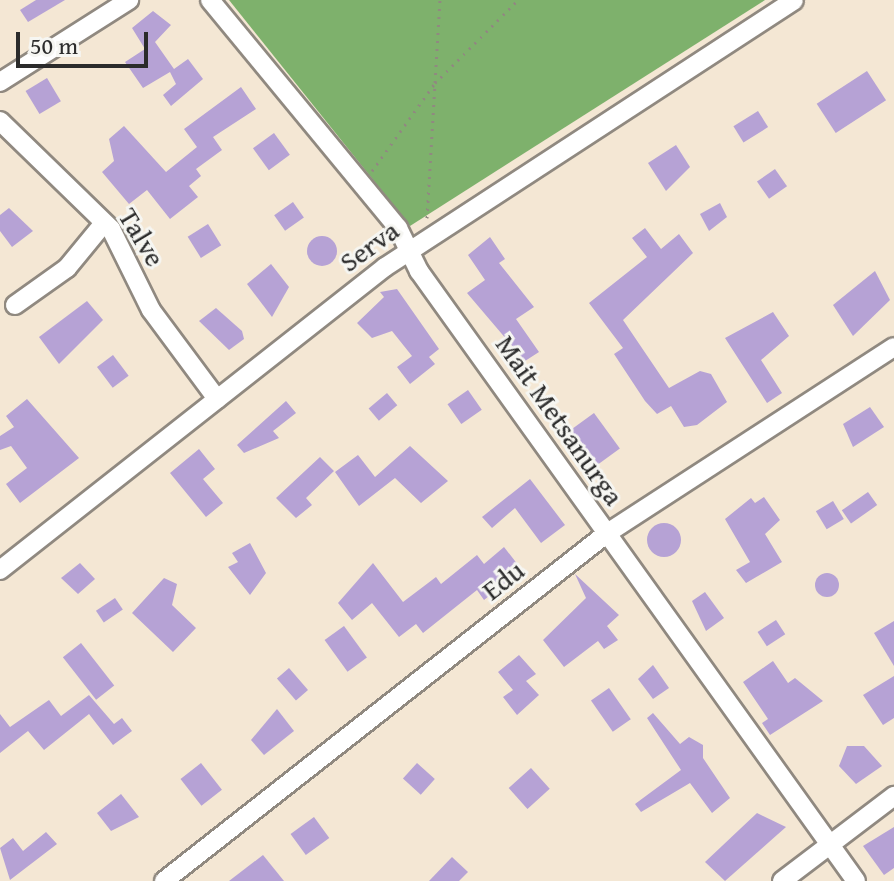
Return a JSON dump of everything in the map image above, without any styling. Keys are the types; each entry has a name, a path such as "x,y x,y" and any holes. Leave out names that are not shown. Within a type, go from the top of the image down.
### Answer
{"street":[{"path":"0,82 129,0"},
{"name":"Mait Metsanurga","path":"210,0 363,189 409,251 606,534 856,881"},
{"name":"Serva","path":"0,570 409,251 794,0"},
{"name":"Talve","path":"0,121 104,223 151,310 217,399"},
{"path":"15,305 67,268 104,223"},
{"name":"Edu","path":"164,881 606,534 894,347"},
{"path":"782,881 827,841 894,796"}],"path":[{"path":"429,238 424,195 443,0"},
{"path":"363,189 384,148 435,83 518,0"}],"green space":[{"path":"229,0 765,0 410,226"}],"building":[{"path":"36,0 65,0 28,22 20,10"},
{"path":"153,11 171,25 155,42 174,69 188,59 203,79 171,106 163,95 176,84 170,72 143,88 125,62 145,49 132,28"},
{"path":"867,71 886,100 836,133 817,104"},
{"path":"47,78 61,101 39,114 26,91"},
{"path":"241,87 256,109 213,137 222,150 196,169 201,176 189,186 198,197 170,219 147,190 129,204 102,172 114,161 109,139 124,126 166,172 197,147 184,129"},
{"path":"758,111 768,127 743,142 733,126"},
{"path":"274,133 290,155 269,170 253,148"},
{"path":"676,145 690,167 666,191 648,163"},
{"path":"775,169 787,186 769,199 757,182"},
{"path":"293,202 304,218 285,231 274,215"},
{"path":"720,203 727,217 709,231 700,214"},
{"path":"9,208 33,231 12,247 0,231 0,215"},
{"path":"208,224 221,245 201,258 188,237"},
{"path":"645,228 661,249 679,234 693,253 623,320 669,388 700,371 711,374 727,402 697,425 684,427 671,406 657,414 645,401 614,354 623,348 589,303 647,257 632,238"},
{"path":"322,236 333,240 337,251 333,262 322,266 311,262 307,251 311,240"},
{"path":"490,237 505,259 499,263 534,307 516,319 539,352 525,361 467,293 485,280 468,255"},
{"path":"271,264 289,287 272,317 247,284"},
{"path":"875,271 890,300 853,336 833,305"},
{"path":"397,289 439,349 429,357 435,364 410,384 397,367 412,356 392,331 372,338 357,323 384,297 380,292"},
{"path":"87,301 103,320 59,364 39,337"},
{"path":"216,308 242,331 244,339 229,350 199,321"},
{"path":"773,312 789,336 761,360 782,393 767,403 725,338"},
{"path":"113,355 129,376 113,388 97,367"},
{"path":"468,390 482,410 461,424 448,404"},
{"path":"387,393 397,405 379,421 369,408"},
{"path":"27,399 79,458 20,503 6,484 27,468 11,446 0,450 0,436 14,427 6,416"},
{"path":"286,401 296,413 273,431 279,438 244,453 237,445"},
{"path":"870,407 884,427 853,447 843,424"},
{"path":"594,413 620,449 595,467 569,431"},
{"path":"410,446 448,481 421,503 395,478 359,506 335,472 358,455 375,477"},
{"path":"199,449 215,469 203,479 223,503 206,517 170,473"},
{"path":"320,457 334,471 306,498 312,505 296,518 276,498"},
{"path":"530,479 565,525 541,543 515,508 492,528 482,517"},
{"path":"868,492 877,505 851,523 842,510"},
{"path":"764,497 780,520 765,534 782,562 746,583 736,570 750,562 725,519 751,498 755,503"},
{"path":"833,501 844,519 827,529 816,511"},
{"path":"664,523 676,528 681,540 676,552 664,557 652,552 647,540 652,528"},
{"path":"250,543 266,573 250,595 228,567 238,562 232,553"},
{"path":"504,547 522,570 484,600 477,590 423,633 416,624 399,637 372,603 352,620 338,603 373,563 403,602 436,577 441,584 477,555 484,564"},
{"path":"80,563 95,579 78,594 61,578"},
{"path":"827,573 836,576 839,585 836,594 827,597 818,594 815,585 818,576"},
{"path":"575,574 619,615 607,626 618,640 604,649 598,641 564,667 543,640 586,598"},
{"path":"164,578 177,584 172,605 196,628 173,652 132,613"},
{"path":"705,592 724,618 706,631 692,601"},
{"path":"115,598 123,610 104,622 96,611"},
{"path":"776,620 785,634 767,646 758,632"},
{"path":"894,621 894,666 874,633"},
{"path":"344,626 367,658 348,672 325,640"},
{"path":"81,643 114,686 96,700 63,657"},
{"path":"519,655 536,674 526,681 539,695 517,715 503,697 513,690 498,672"},
{"path":"773,661 788,683 795,678 823,701 770,735 762,723 768,719 743,682"},
{"path":"653,665 669,688 653,699 638,679"},
{"path":"289,668 308,690 296,700 277,678"},
{"path":"894,676 894,718 883,725 863,695"},
{"path":"609,688 631,719 613,732 591,701"},
{"path":"89,695 114,724 122,718 132,731 113,745 89,714 44,750 28,731 0,753 0,714 10,727 49,700 61,716"},
{"path":"277,709 294,731 264,755 251,740"},
{"path":"653,713 680,744 689,737 703,745 703,758 730,798 712,813 690,783 641,812 635,804 681,770 647,718"},
{"path":"847,746 864,746 882,766 856,784 839,766"},
{"path":"201,763 222,790 201,806 181,779"},
{"path":"417,763 435,779 421,795 403,779"},
{"path":"531,768 550,789 527,809 509,788"},
{"path":"121,794 139,817 111,831 97,813"},
{"path":"757,813 786,827 725,881 705,862"},
{"path":"314,817 329,838 306,855 291,834"},
{"path":"894,827 894,868 884,875 863,846"},
{"path":"46,832 57,844 10,880 0,848 13,838 23,851"},
{"path":"263,855 284,881 229,881"},
{"path":"452,857 468,872 459,881 429,881"}]}
